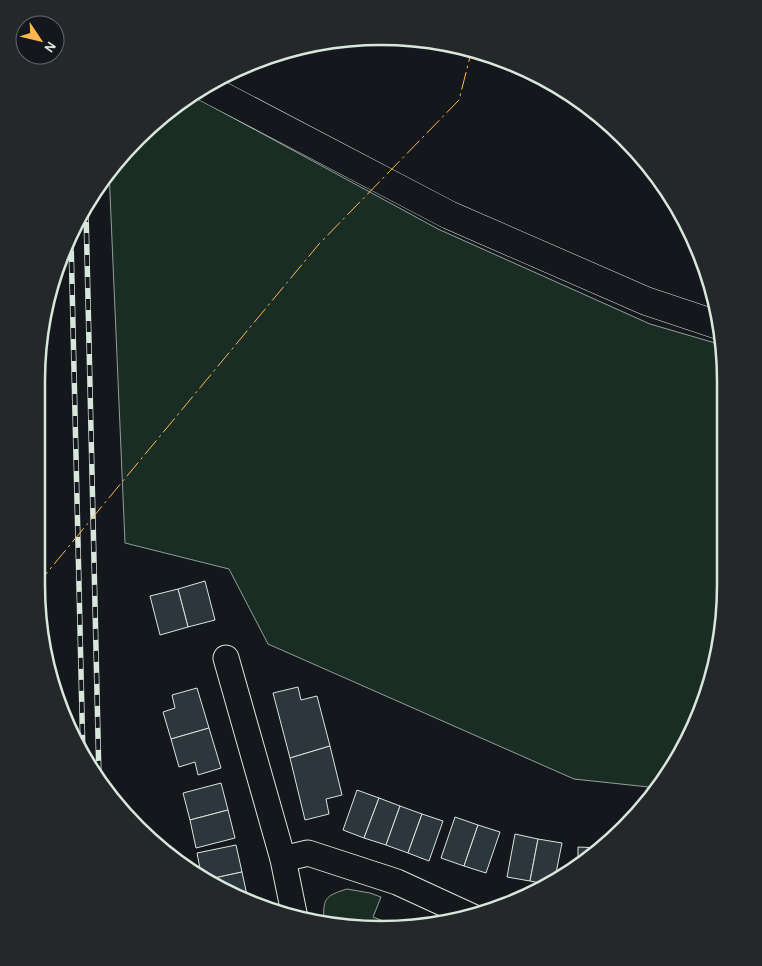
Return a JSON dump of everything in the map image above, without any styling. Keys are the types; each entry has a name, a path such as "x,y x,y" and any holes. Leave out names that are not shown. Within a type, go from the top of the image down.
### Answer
{"main road":[{"path":"212,90 449,214 646,300 712,323"}],"street":[{"path":"226,658 283,859 293,910"},
{"path":"283,859 308,853 397,882 461,912"}],"green space":[{"path":"199,99 438,229 650,324 715,343 717,381 717,585 711,651 706,672 691,714 672,753 650,787 574,779 268,644 229,569 125,543 110,183 143,143 176,114"},
{"path":"347,889 381,897 373,917 383,921 324,916 326,900 334,894"}],"building":[{"path":"205,581 215,620 188,627 178,589"},
{"path":"178,589 188,627 160,635 150,596"},
{"path":"298,687 301,700 317,696 330,746 290,758 273,693"},
{"path":"197,688 209,728 171,739 163,712 175,708 172,695"},
{"path":"209,728 221,768 198,775 195,762 179,767 171,739"},
{"path":"330,746 342,795 326,799 329,814 305,820 290,758"},
{"path":"221,783 228,810 190,820 183,793"},
{"path":"357,790 379,798 364,838 343,830"},
{"path":"379,798 400,806 386,845 364,838"},
{"path":"400,806 422,814 408,853 386,845"},
{"path":"228,810 235,838 196,848 190,820"},
{"path":"422,814 443,821 429,861 408,853"},
{"path":"455,817 478,825 464,866 441,858"},
{"path":"478,825 500,832 486,873 464,866"},
{"path":"515,834 538,839 530,881 507,877"},
{"path":"538,839 562,843 556,871 537,882 530,881"},
{"path":"236,845 242,872 216,878 200,868 197,853"},
{"path":"578,847 591,848 586,852 578,857"},
{"path":"242,872 246,892 232,886 216,878"}],"railway":[{"path":"86,220 99,767"},
{"path":"71,251 83,739"}],"power":[{"path":"45,575 319,244 459,100 470,57"}]}
